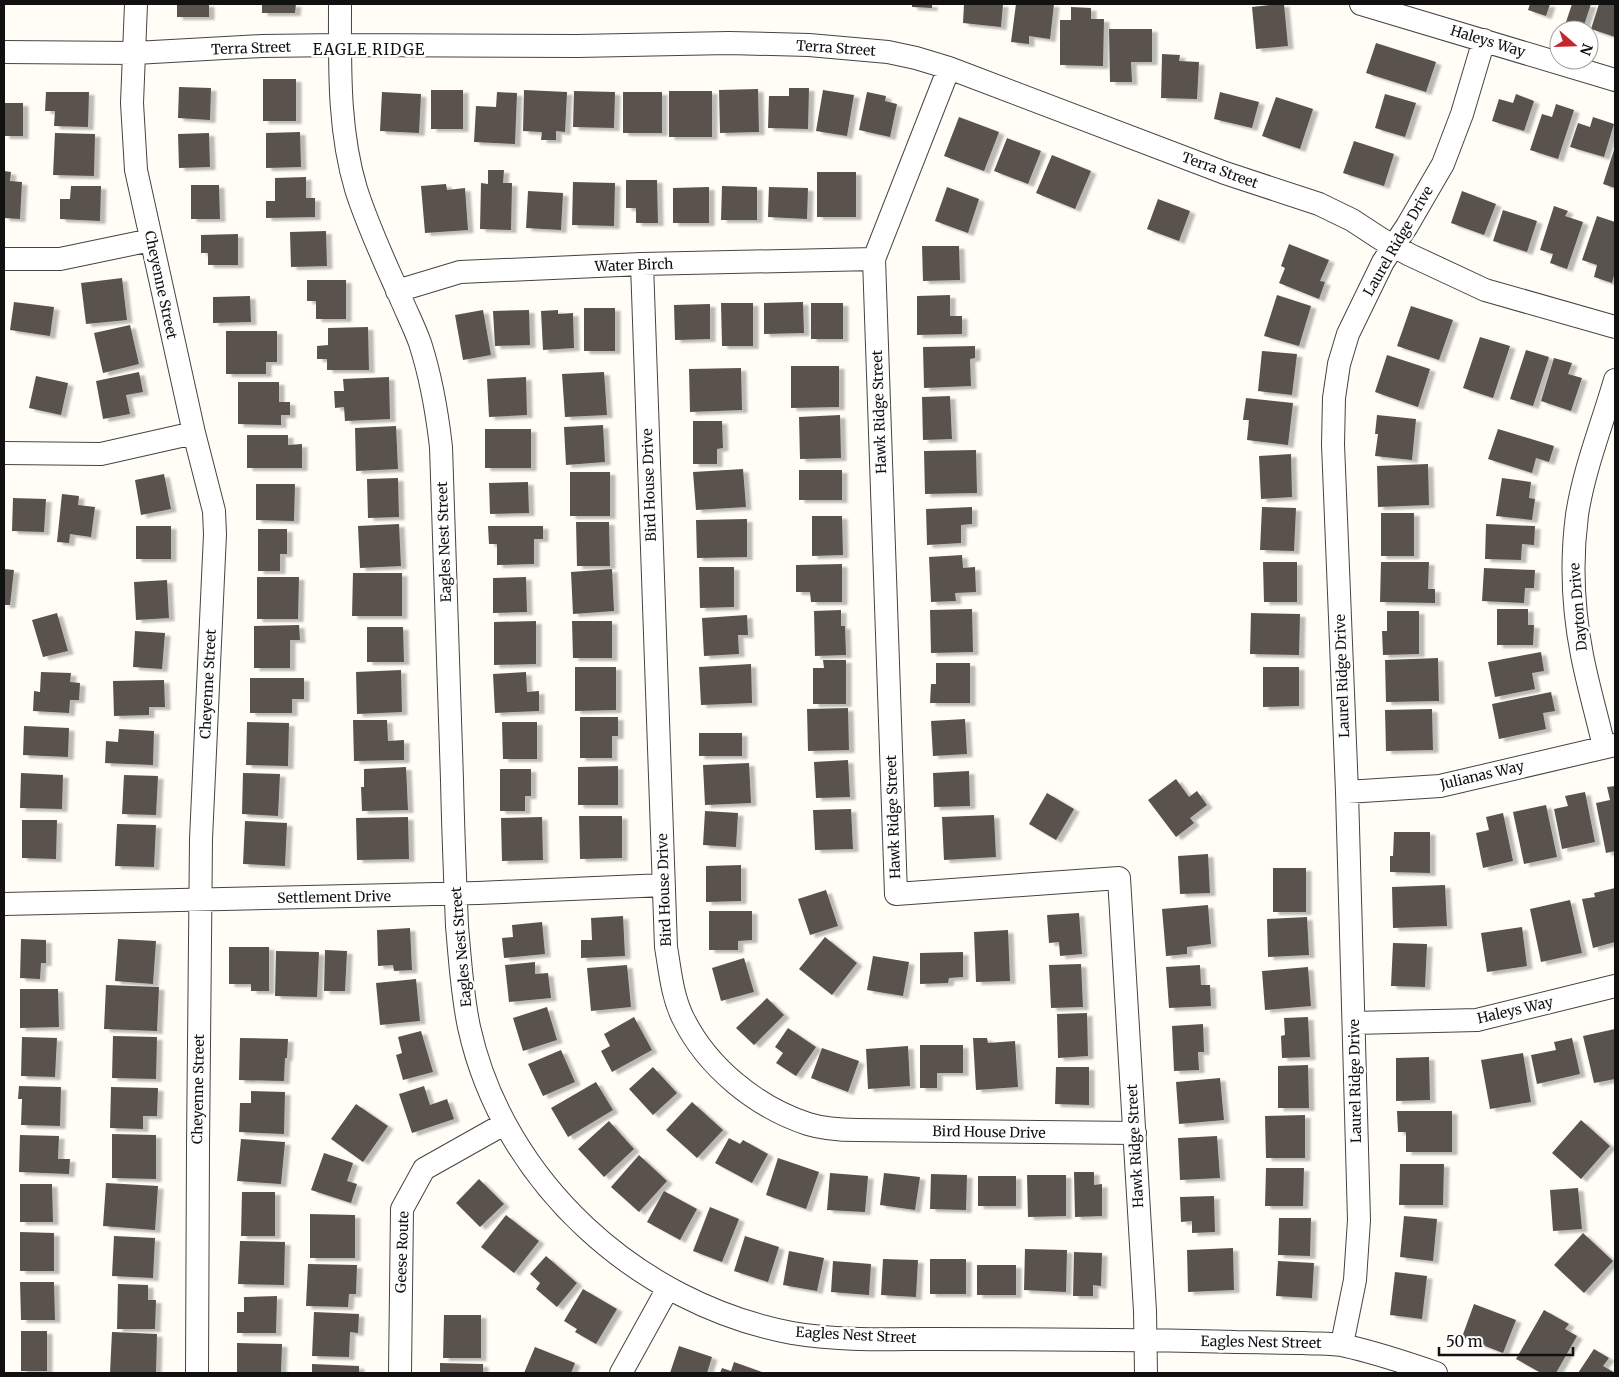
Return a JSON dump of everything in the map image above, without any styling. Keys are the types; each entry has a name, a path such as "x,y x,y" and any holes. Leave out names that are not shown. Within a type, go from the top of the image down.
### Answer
{"street":[{"name":"Cheyenne Street","path":"136,4 132,125 136,170 194,433 214,510 215,534 201,839 197,1373"},
{"name":"Eagles Nest Street","path":"340,4 343,129 349,159 356,189 419,342 430,379 440,438 456,894 460,973 470,1032 482,1073 504,1124 539,1176 580,1223 617,1255 649,1278 725,1315 762,1326 796,1333 837,1337 905,1339 1146,1339 1342,1344 1436,1373"},
{"name":"Haleys Way","path":"1361,4 1615,80"},
{"name":"Laurel Ridge Drive","path":"1342,1344 1355,1280 1358,1220 1347,792 1336,531 1334,398 1339,364 1348,334 1383,262 1443,164 1462,114 1484,40"},
{"name":"Terra Street","path":"4,52 135,53 262,46 340,45 577,46 729,44 809,45 888,52 949,68 1225,173 1319,204 1352,220 1394,246 1485,290 1615,328"},
{"name":"Hawk Ridge Street","path":"949,68 874,259 896,894 1118,878 1135,1133 1146,1339 1146,1373"},
{"path":"4,259 60,259 151,240"},
{"name":"Water Birch","path":"397,291 460,272 642,264 874,259"},
{"name":"Bird House Drive","path":"642,264 666,947 674,992 682,1017 699,1045 718,1068 735,1084 761,1102 808,1124 838,1129 1135,1133"},
{"name":"Dayton Drive","path":"1609,746 1578,634 1573,580 1577,514 1585,480 1615,380"},
{"path":"4,453 101,454 194,433"},
{"name":"Julianas Way","path":"1347,792 1440,786 1609,746"},
{"name":"Settlement Drive","path":"4,904 456,894 664,885"},
{"name":"Haleys Way","path":"1354,1023 1477,1020 1615,986"},
{"name":"Geese Route","path":"400,1373 402,1209 424,1169 504,1124"},
{"path":"621,1373 668,1288"}],"building":[{"path":"177,4 209,4 209,17 177,17"},
{"path":"262,4 296,4 295,13 262,13"},
{"path":"912,4 932,4 932,8 912,7"},
{"path":"964,4 1003,4 1001,27 963,23"},
{"path":"1016,4 1054,4 1050,39 1029,36 1029,44 1011,42"},
{"path":"1284,4 1288,46 1256,49 1252,7"},
{"path":"1530,4 1550,4 1546,16 1528,10"},
{"path":"1572,4 1591,4 1586,20 1567,20"},
{"path":"1599,4 1615,4 1615,37 1599,32 1599,20 1594,20"},
{"path":"1071,7 1091,8 1091,19 1104,19 1103,66 1060,65 1060,20 1071,20"},
{"path":"1109,29 1152,29 1152,62 1131,62 1132,82 1110,82"},
{"path":"1376,43 1436,62 1426,92 1366,73"},
{"path":"1162,54 1180,55 1179,61 1199,62 1197,99 1161,98"},
{"path":"263,79 296,79 296,121 263,121"},
{"path":"179,87 211,88 210,120 178,118"},
{"path":"789,88 809,88 808,129 768,128 769,96 789,96"},
{"path":"758,89 759,132 720,133 719,90"},
{"path":"431,90 463,90 463,129 431,129"},
{"path":"524,90 567,92 565,132 556,131 556,140 541,140 542,132 523,131"},
{"path":"823,90 854,95 847,136 816,131"},
{"path":"574,91 615,92 614,128 573,127"},
{"path":"669,91 712,91 712,137 669,137"},
{"path":"46,92 89,92 88,127 54,126 55,111 45,111"},
{"path":"382,92 421,94 419,133 380,131"},
{"path":"497,92 517,93 515,144 474,142 476,106 496,107"},
{"path":"623,92 662,92 662,133 623,133"},
{"path":"867,92 886,96 885,101 897,104 890,137 859,130"},
{"path":"1220,92 1259,102 1252,128 1214,119"},
{"path":"1385,94 1416,103 1405,137 1375,128"},
{"path":"1516,94 1534,101 1524,131 1492,121 1499,99 1513,103"},
{"path":"1276,97 1313,109 1300,149 1262,136"},
{"path":"4,103 23,103 23,136 4,136"},
{"path":"1556,104 1574,110 1558,159 1530,150 1542,114 1552,117"},
{"path":"959,117 999,132 984,171 944,156"},
{"path":"1593,117 1614,124 1604,157 1570,147 1578,123 1590,127"},
{"path":"300,132 301,167 266,168 266,133"},
{"path":"55,133 95,134 94,176 53,175"},
{"path":"209,133 210,167 179,168 178,134"},
{"path":"1007,138 1041,151 1028,184 994,171"},
{"path":"1354,141 1394,154 1384,186 1343,173"},
{"path":"1615,147 1615,188 1603,184"},
{"path":"1052,155 1091,171 1075,209 1036,193"},
{"path":"488,170 504,170 503,183 512,183 511,230 480,229 481,183 488,184"},
{"path":"4,171 11,172 10,181 22,182 20,219 4,218"},
{"path":"817,172 856,172 856,217 817,217"},
{"path":"306,177 306,198 315,198 315,217 266,218 266,201 275,201 275,178"},
{"path":"626,180 657,180 658,223 636,223 636,208 626,208"},
{"path":"573,182 615,183 614,226 572,225"},
{"path":"446,184 447,190 465,188 468,230 425,233 421,186"},
{"path":"191,185 219,185 220,219 191,219"},
{"path":"71,186 101,186 100,221 60,219 60,199 70,199"},
{"path":"722,186 757,187 757,220 721,220"},
{"path":"709,187 709,223 673,223 673,188"},
{"path":"769,187 808,188 807,219 768,217"},
{"path":"947,187 979,199 968,233 935,221"},
{"path":"528,191 563,193 561,230 526,228"},
{"path":"1462,191 1496,204 1484,235 1451,223"},
{"path":"1158,199 1190,211 1179,241 1147,229"},
{"path":"1554,206 1568,211 1565,216 1583,222 1567,269 1550,263 1553,254 1540,250"},
{"path":"1503,210 1537,221 1527,252 1493,241"},
{"path":"1597,216 1615,222 1615,272 1612,283 1594,277 1597,265 1582,260"},
{"path":"326,231 327,266 291,267 290,232"},
{"path":"238,234 238,265 208,265 208,253 201,253 201,235"},
{"path":"1289,244 1329,260 1320,281 1325,282 1319,299 1279,283 1285,268 1281,266"},
{"path":"922,246 959,246 960,280 923,281"},
{"path":"122,278 127,320 86,324 81,283"},
{"path":"307,280 346,280 346,319 316,319 316,301 307,301"},
{"path":"950,295 950,316 962,316 962,334 917,335 917,296"},
{"path":"1277,295 1311,306 1299,346 1264,336"},
{"path":"250,296 251,322 213,323 213,297"},
{"path":"14,302 54,307 50,336 10,330"},
{"path":"803,302 804,333 764,334 764,303"},
{"path":"721,303 753,303 753,346 722,346"},
{"path":"811,303 843,303 843,339 811,339"},
{"path":"710,304 710,339 675,340 674,305"},
{"path":"1411,306 1453,320 1439,360 1397,346"},
{"path":"584,308 615,308 615,351 584,351"},
{"path":"483,310 491,355 463,360 455,315"},
{"path":"529,310 530,345 495,346 493,311"},
{"path":"558,310 558,314 573,313 574,348 543,350 541,311"},
{"path":"130,325 139,364 103,373 94,333"},
{"path":"368,327 369,370 327,370 327,359 317,359 317,346 328,345 328,328"},
{"path":"226,331 277,331 277,362 266,362 266,374 226,374"},
{"path":"1480,337 1510,346 1493,398 1463,388"},
{"path":"975,346 975,358 970,359 971,386 924,388 923,347"},
{"path":"1526,350 1549,357 1533,406 1510,399"},
{"path":"1262,351 1297,354 1292,395 1258,391"},
{"path":"1387,355 1430,369 1418,407 1375,392"},
{"path":"1554,358 1572,363 1568,374 1582,378 1571,411 1541,401"},
{"path":"791,366 839,366 839,407 791,408"},
{"path":"741,368 742,410 690,412 689,369"},
{"path":"139,372 143,392 126,395 130,414 103,419 96,381"},
{"path":"604,372 607,415 565,417 562,374"},
{"path":"36,376 68,383 61,415 29,408"},
{"path":"389,377 390,419 345,421 344,407 335,408 334,391 344,391 343,379"},
{"path":"526,377 527,415 489,417 487,379"},
{"path":"238,382 279,382 279,402 290,402 290,415 281,415 281,425 238,424"},
{"path":"950,396 952,439 923,440 922,397"},
{"path":"1246,398 1293,403 1288,445 1247,440 1249,420 1243,420"},
{"path":"840,415 841,458 800,459 799,417"},
{"path":"1377,415 1416,419 1412,460 1375,456 1378,434 1375,434"},
{"path":"693,421 722,421 723,448 717,449 717,464 693,464"},
{"path":"603,425 605,462 566,465 564,427"},
{"path":"396,426 398,469 356,471 355,428"},
{"path":"485,429 531,429 531,468 485,468"},
{"path":"1498,429 1554,446 1549,462 1536,458 1532,473 1488,459"},
{"path":"247,435 288,435 288,445 302,444 302,468 247,468"},
{"path":"976,450 977,493 925,494 924,451"},
{"path":"1291,454 1292,497 1261,499 1259,456"},
{"path":"1428,464 1429,505 1378,507 1377,466"},
{"path":"743,469 746,507 696,510 693,472"},
{"path":"799,470 842,470 842,500 799,500"},
{"path":"570,472 610,472 610,516 570,516"},
{"path":"164,474 171,509 141,515 135,480"},
{"path":"398,478 399,517 368,518 367,479"},
{"path":"1502,478 1531,482 1529,498 1535,499 1532,520 1496,516"},
{"path":"528,482 529,513 490,514 489,483"},
{"path":"256,484 295,484 294,521 256,520"},
{"path":"62,494 79,496 78,505 95,507 91,537 70,534 69,543 57,542"},
{"path":"13,498 46,499 44,532 12,531"},
{"path":"972,507 972,524 961,525 961,543 927,545 926,509"},
{"path":"1262,507 1296,508 1294,551 1260,550"},
{"path":"1381,513 1414,513 1414,556 1381,556"},
{"path":"812,516 842,516 843,555 812,556"},
{"path":"747,519 747,557 697,558 696,520"},
{"path":"576,522 609,522 610,566 577,566"},
{"path":"399,524 401,566 360,568 358,526"},
{"path":"1486,524 1535,526 1534,545 1522,544 1521,560 1485,559"},
{"path":"136,526 171,526 171,559 136,559"},
{"path":"488,526 543,526 543,539 534,539 534,564 497,565 497,544 489,544"},
{"path":"258,529 287,529 287,554 280,554 280,571 258,571"},
{"path":"962,555 963,568 975,567 976,592 955,593 956,601 931,602 929,557"},
{"path":"1263,562 1297,562 1297,602 1264,602"},
{"path":"1381,562 1429,562 1428,589 1435,589 1435,603 1380,602"},
{"path":"842,564 842,602 811,602 810,592 796,592 796,565"},
{"path":"699,567 734,567 734,607 700,608"},
{"path":"1484,568 1535,570 1534,588 1525,588 1524,603 1482,601"},
{"path":"4,569 14,570 10,605 4,605"},
{"path":"612,569 614,611 573,614 571,572"},
{"path":"353,573 402,573 402,616 352,616"},
{"path":"257,577 299,577 298,619 257,619"},
{"path":"526,577 527,612 493,613 493,578"},
{"path":"167,580 169,618 136,620 134,582"},
{"path":"972,609 973,652 931,653 930,610"},
{"path":"1497,609 1528,609 1528,625 1534,625 1533,645 1497,645"},
{"path":"841,610 841,626 845,626 846,655 815,656 814,611"},
{"path":"1387,611 1419,611 1419,654 1383,655 1382,631 1387,631"},
{"path":"57,613 68,651 43,657 32,620"},
{"path":"1251,613 1300,614 1299,655 1250,654"},
{"path":"747,615 748,635 738,635 739,654 704,656 702,618"},
{"path":"536,621 536,664 494,665 494,622"},
{"path":"572,621 612,621 612,658 573,658"},
{"path":"299,625 300,640 290,640 290,668 254,668 254,626"},
{"path":"367,627 403,627 404,662 367,662"},
{"path":"135,631 165,633 162,669 133,667"},
{"path":"1541,652 1544,671 1532,673 1535,689 1495,697 1488,662"},
{"path":"1438,658 1439,701 1386,702 1385,660"},
{"path":"823,660 846,660 846,704 813,704 813,668 824,668"},
{"path":"936,663 970,663 970,703 930,703 931,684 936,684"},
{"path":"751,664 752,703 701,705 699,667"},
{"path":"575,667 616,667 616,710 575,711"},
{"path":"1263,667 1299,667 1299,706 1263,707"},
{"path":"401,670 402,712 357,714 356,672"},
{"path":"41,672 71,673 70,682 80,683 79,700 70,700 69,713 33,711 34,691 40,692"},
{"path":"526,672 527,692 539,691 539,711 495,713 493,674"},
{"path":"250,678 304,678 304,699 292,699 292,713 250,713"},
{"path":"164,680 165,707 149,707 149,715 114,716 113,681"},
{"path":"1551,692 1555,711 1543,713 1546,729 1499,739 1492,704"},
{"path":"848,708 849,750 808,751 807,709"},
{"path":"1432,709 1433,750 1386,751 1385,710"},
{"path":"580,717 618,717 618,736 612,736 612,758 580,758"},
{"path":"965,719 967,754 933,756 931,721"},
{"path":"353,720 387,720 388,741 404,740 404,760 354,761"},
{"path":"247,722 289,723 288,766 246,765"},
{"path":"502,722 537,722 537,759 503,759"},
{"path":"24,726 69,728 68,757 23,755"},
{"path":"119,729 154,731 153,765 105,763 106,741 118,742"},
{"path":"699,733 742,733 742,756 699,756"},
{"path":"848,760 850,797 816,798 814,762"},
{"path":"749,763 751,803 705,805 703,765"},
{"path":"618,766 618,805 578,805 578,767"},
{"path":"406,767 408,810 362,811 361,787 364,787 364,769"},
{"path":"500,769 531,769 531,796 525,796 525,811 500,811"},
{"path":"969,771 970,806 934,807 933,773"},
{"path":"21,773 63,775 62,809 20,808"},
{"path":"243,773 280,774 278,816 242,814"},
{"path":"124,775 158,776 156,815 122,814"},
{"path":"1176,779 1189,797 1197,791 1207,805 1190,818 1194,823 1176,837 1148,800"},
{"path":"1615,786 1615,851 1606,853 1596,803 1610,800 1607,787"},
{"path":"1585,792 1595,842 1562,849 1554,809 1568,806 1565,796"},
{"path":"1047,793 1074,809 1056,840 1029,824"},
{"path":"1546,805 1557,857 1524,864 1513,812"},
{"path":"851,809 853,849 815,850 813,810"},
{"path":"705,811 738,813 736,847 703,845"},
{"path":"1503,813 1513,861 1483,868 1476,833 1489,830 1486,817"},
{"path":"994,815 996,857 944,860 942,817"},
{"path":"579,816 622,816 622,858 580,859"},
{"path":"408,817 409,859 357,860 356,818"},
{"path":"542,817 543,860 502,861 501,818"},
{"path":"22,820 57,820 56,859 22,858"},
{"path":"245,821 287,823 285,866 243,864"},
{"path":"117,824 156,825 154,867 115,866"},
{"path":"1394,832 1430,832 1430,873 1390,872 1390,856 1393,856"},
{"path":"1208,854 1210,893 1180,894 1178,856"},
{"path":"741,865 741,901 706,902 706,866"},
{"path":"1273,868 1306,868 1306,912 1273,912"},
{"path":"1445,885 1447,926 1393,928 1392,887"},
{"path":"1615,888 1615,942 1593,948 1582,899 1595,897 1594,893"},
{"path":"826,890 838,926 810,935 798,899"},
{"path":"1570,900 1582,953 1541,962 1530,909"},
{"path":"1208,905 1211,944 1187,947 1187,954 1166,956 1162,909"},
{"path":"709,911 752,911 752,940 738,941 738,950 709,950"},
{"path":"1079,913 1082,954 1060,956 1059,942 1049,943 1047,915"},
{"path":"623,916 625,956 581,958 581,940 592,940 591,918"},
{"path":"1307,917 1309,955 1268,957 1267,919"},
{"path":"542,922 545,954 504,958 502,938 513,937 512,925"},
{"path":"1522,927 1527,966 1487,972 1481,933"},
{"path":"410,928 412,970 394,971 393,965 378,966 377,930"},
{"path":"1008,930 1010,981 976,982 974,932"},
{"path":"825,937 857,963 832,995 799,969"},
{"path":"21,939 46,940 46,963 41,963 40,979 20,978"},
{"path":"118,939 156,941 153,984 115,981"},
{"path":"1393,943 1427,944 1425,987 1391,986"},
{"path":"229,947 269,947 269,991 251,991 251,984 229,984"},
{"path":"325,950 347,951 345,991 324,991"},
{"path":"276,951 319,952 317,997 275,996"},
{"path":"963,952 963,977 949,978 948,983 920,984 920,953"},
{"path":"873,956 909,962 903,996 867,990"},
{"path":"744,958 754,992 721,1001 712,968"},
{"path":"535,962 535,974 548,973 551,998 509,1002 505,965"},
{"path":"1081,964 1083,1007 1051,1008 1049,965"},
{"path":"627,965 631,1007 591,1011 587,968"},
{"path":"1200,965 1201,985 1210,985 1211,1006 1169,1008 1166,967"},
{"path":"1308,967 1311,1006 1265,1010 1262,971"},
{"path":"416,979 420,1021 380,1025 376,983"},
{"path":"106,985 159,987 157,1031 104,1029"},
{"path":"20,989 58,989 59,1027 20,1028"},
{"path":"767,998 784,1015 754,1045 736,1028"},
{"path":"547,1007 557,1040 523,1051 513,1018"},
{"path":"1087,1013 1088,1056 1058,1058 1057,1014"},
{"path":"634,1017 652,1050 612,1072 601,1051 610,1046 604,1034"},
{"path":"1308,1017 1310,1057 1282,1058 1281,1036 1285,1035 1284,1018"},
{"path":"1203,1024 1204,1052 1198,1052 1199,1070 1174,1071 1172,1026"},
{"path":"788,1028 816,1047 796,1076 776,1063 783,1053 775,1047"},
{"path":"1615,1029 1615,1079 1594,1083 1583,1036"},
{"path":"421,1031 433,1072 403,1080 396,1055 402,1053 398,1037"},
{"path":"113,1036 157,1037 156,1079 112,1078"},
{"path":"22,1037 57,1038 55,1077 21,1076"},
{"path":"240,1038 288,1039 284,1081 239,1080"},
{"path":"973,1038 987,1038 988,1043 1015,1041 1018,1087 976,1090"},
{"path":"1572,1038 1580,1074 1537,1084 1531,1055 1556,1050 1554,1042"},
{"path":"920,1045 963,1045 963,1073 937,1073 937,1088 920,1088"},
{"path":"908,1046 910,1086 868,1089 866,1049"},
{"path":"822,1048 859,1061 848,1092 811,1078"},
{"path":"561,1050 575,1082 543,1096 528,1064"},
{"path":"1523,1053 1531,1102 1490,1109 1481,1060"},
{"path":"1429,1057 1430,1100 1396,1101 1396,1058"},
{"path":"1308,1065 1309,1108 1278,1108 1278,1066"},
{"path":"653,1067 677,1093 653,1115 629,1089"},
{"path":"1056,1067 1089,1067 1089,1105 1055,1104"},
{"path":"1220,1078 1224,1120 1179,1124 1176,1082"},
{"path":"596,1082 613,1110 568,1137 551,1108"},
{"path":"19,1086 61,1087 60,1126 21,1125 22,1099 18,1099"},
{"path":"424,1086 430,1105 447,1099 454,1119 412,1133 399,1094"},
{"path":"111,1087 158,1088 157,1116 143,1116 143,1129 110,1128"},
{"path":"251,1091 285,1092 284,1134 239,1132 240,1103 251,1103"},
{"path":"692,1102 723,1130 697,1158 666,1130"},
{"path":"356,1104 388,1126 363,1162 331,1139"},
{"path":"1397,1111 1452,1111 1452,1152 1406,1152 1406,1132 1398,1132"},
{"path":"1305,1115 1305,1158 1266,1158 1265,1116"},
{"path":"1581,1120 1610,1146 1581,1179 1552,1153"},
{"path":"609,1121 634,1149 604,1177 578,1149"},
{"path":"112,1134 156,1135 156,1179 112,1178"},
{"path":"20,1135 59,1136 58,1159 70,1159 69,1174 19,1172"},
{"path":"1217,1136 1220,1178 1180,1180 1178,1138"},
{"path":"729,1138 740,1144 743,1140 768,1154 752,1183 715,1163"},
{"path":"241,1139 285,1142 281,1184 237,1181"},
{"path":"324,1153 353,1163 347,1181 357,1184 351,1203 311,1190"},
{"path":"639,1155 667,1181 639,1212 611,1187"},
{"path":"778,1158 819,1172 806,1209 766,1195"},
{"path":"1400,1164 1444,1164 1443,1205 1399,1205"},
{"path":"1266,1168 1304,1168 1303,1206 1265,1206"},
{"path":"1074,1172 1094,1172 1094,1185 1102,1184 1102,1216 1075,1217"},
{"path":"830,1173 868,1176 865,1212 827,1210"},
{"path":"884,1173 920,1177 915,1210 880,1205"},
{"path":"931,1174 967,1175 966,1210 930,1209"},
{"path":"1027,1175 1066,1175 1066,1216 1028,1217"},
{"path":"978,1176 1016,1176 1016,1206 978,1206"},
{"path":"479,1179 504,1204 480,1227 456,1203"},
{"path":"106,1183 158,1186 155,1230 103,1226"},
{"path":"20,1184 52,1184 53,1222 20,1222"},
{"path":"1578,1188 1582,1229 1553,1231 1550,1190"},
{"path":"664,1191 697,1209 680,1240 647,1222"},
{"path":"242,1192 275,1192 275,1236 241,1236"},
{"path":"1214,1196 1215,1232 1192,1233 1192,1221 1181,1222 1180,1197"},
{"path":"710,1207 739,1219 722,1262 693,1251"},
{"path":"310,1214 355,1215 355,1258 310,1258"},
{"path":"506,1215 539,1241 514,1273 481,1247"},
{"path":"1404,1216 1437,1219 1433,1261 1400,1257"},
{"path":"1279,1218 1311,1218 1310,1256 1278,1255"},
{"path":"20,1232 54,1233 54,1271 20,1271"},
{"path":"1583,1233 1613,1261 1584,1293 1554,1265"},
{"path":"114,1236 155,1238 153,1278 112,1276"},
{"path":"745,1236 779,1247 768,1282 734,1271"},
{"path":"240,1241 285,1242 284,1285 238,1284"},
{"path":"1233,1248 1234,1290 1188,1292 1187,1250"},
{"path":"1025,1249 1067,1250 1066,1292 1024,1290"},
{"path":"789,1251 824,1258 817,1291 783,1285"},
{"path":"1074,1252 1102,1253 1101,1286 1093,1285 1093,1296 1073,1296"},
{"path":"546,1256 577,1283 557,1307 536,1289 540,1283 530,1274"},
{"path":"883,1259 918,1260 916,1297 881,1295"},
{"path":"930,1259 966,1259 966,1294 930,1294"},
{"path":"833,1261 871,1264 869,1295 831,1292"},
{"path":"1278,1261 1314,1263 1312,1298 1276,1296"},
{"path":"308,1264 357,1265 356,1294 349,1294 348,1307 306,1306"},
{"path":"977,1265 1016,1265 1016,1295 977,1295"},
{"path":"1395,1272 1427,1276 1422,1319 1390,1315"},
{"path":"20,1282 54,1282 55,1320 21,1320"},
{"path":"118,1284 148,1285 148,1300 156,1300 155,1329 117,1329"},
{"path":"583,1289 617,1309 596,1344 575,1332 577,1329 564,1321"},
{"path":"277,1296 276,1333 237,1333 237,1312 244,1312 244,1297"},
{"path":"1474,1304 1516,1320 1503,1353 1462,1337"},
{"path":"1544,1310 1569,1324 1565,1329 1577,1336 1556,1373 1541,1373 1516,1359"},
{"path":"314,1312 359,1314 358,1333 350,1332 349,1357 312,1356"},
{"path":"444,1315 481,1315 481,1358 443,1358"},
{"path":"21,1331 47,1331 47,1371 21,1371"},
{"path":"112,1332 157,1334 156,1373 110,1373"},
{"path":"237,1343 282,1344 281,1373 237,1373"},
{"path":"679,1346 712,1357 707,1373 670,1373"},
{"path":"535,1347 575,1363 571,1373 524,1373"},
{"path":"1594,1349 1609,1358 1603,1366 1615,1373 1578,1373"},
{"path":"734,1362 765,1373 720,1373 722,1368 731,1371"},
{"path":"440,1363 483,1364 483,1373 440,1373"},
{"path":"312,1364 359,1366 359,1373 312,1373"}],"district":[{"name":"EAGLE RIDGE","path":"369,49"}]}
